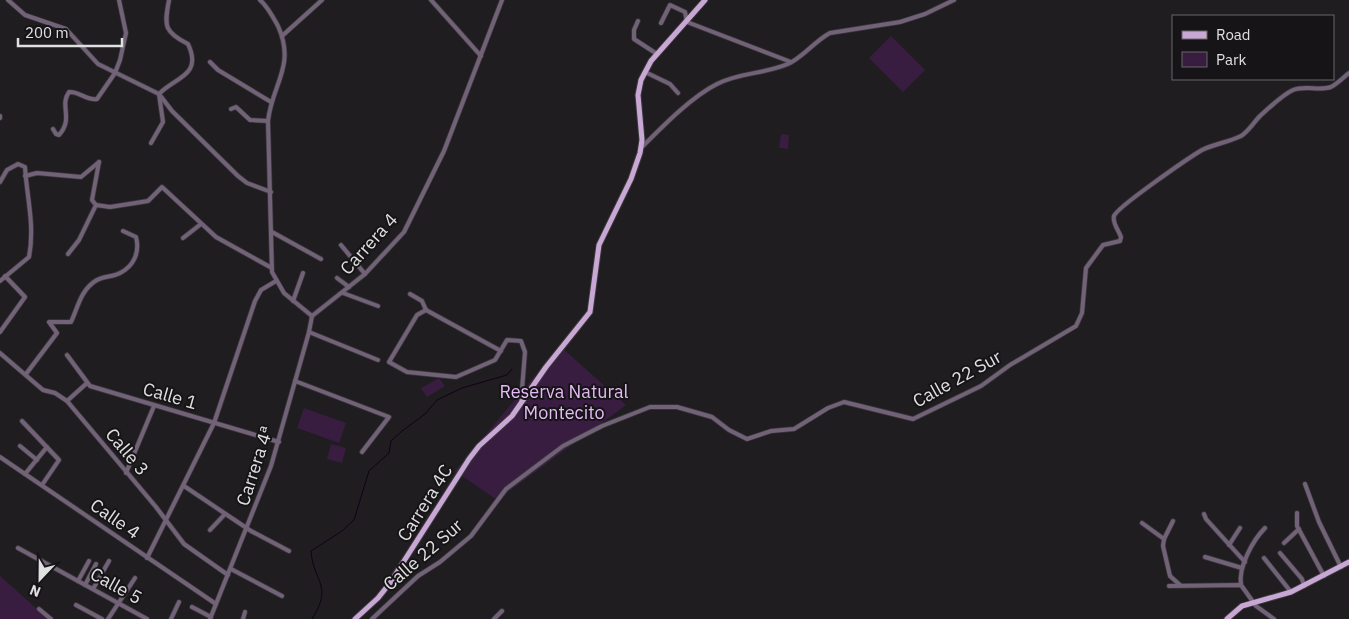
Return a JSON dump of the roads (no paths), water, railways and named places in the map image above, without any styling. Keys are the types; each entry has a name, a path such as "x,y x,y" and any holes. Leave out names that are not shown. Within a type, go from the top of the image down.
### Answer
{"main road":[{"path":"644,72 657,54 705,0"},
{"name":"Carrera 4C","path":"355,619 378,598 390,583 469,459 512,416 590,312 599,245 631,179 640,149 642,140 638,95 644,72"},
{"path":"1229,618 1233,611 1252,602 1291,592 1349,562"}],"street":[{"path":"8,0 25,15 61,25 98,64 158,94 172,111 238,176 247,183 271,192"},
{"path":"53,130 59,135 67,124 65,101 69,92 74,92 92,100 97,98 115,73 126,33 119,0"},
{"path":"158,94 183,78 190,69 193,54 188,44 173,36 165,20 169,0"},
{"path":"260,0 273,17 282,36 286,52 278,90 271,102 268,121 272,232 270,267 276,282 293,301 312,316"},
{"path":"282,36 322,0"},
{"path":"431,0 481,56"},
{"name":"Carrera 4","path":"312,316 365,274 404,232 444,151 502,0"},
{"path":"640,149 690,102 716,84 738,76 774,70 791,62 830,33 900,22 925,14 954,0"},
{"path":"661,23 670,5 685,12 686,22 791,62"},
{"path":"638,21 634,30 634,39 657,54"},
{"path":"210,62 218,70 271,102"},
{"path":"644,72 670,84 678,93"},
{"name":"Calle 22 Sur","path":"372,619 418,576 440,562 471,536 506,489 563,446 650,406 677,406 712,417 729,430 747,440 772,431 794,429 828,408 844,402 913,419 981,386 1010,365 1076,326 1082,312 1086,268 1103,246 1120,241 1121,237 1114,221 1114,216 1126,202 1143,193 1159,178 1201,151 1220,146 1232,138 1242,135 1260,116 1291,91 1300,88 1330,87 1349,72"},
{"path":"151,143 162,122 158,94"},
{"path":"232,109 236,107 250,120 268,121"},
{"path":"25,176 37,173 81,177 99,162 92,200 96,205 110,207 148,201 162,188 216,237 270,267"},
{"path":"0,182 7,170 18,164 25,168 26,192 31,207 33,226 30,251 26,260 0,281"},
{"path":"68,254 79,240 96,205"},
{"path":"183,238 201,224"},
{"path":"26,374 57,333 49,322 72,321 81,295 97,280 120,273 131,264 139,249 136,237 123,231"},
{"path":"272,232 322,259"},
{"path":"341,245 365,274"},
{"path":"293,301 303,274"},
{"path":"0,332 25,297 5,276"},
{"path":"337,278 349,287"},
{"path":"147,558 214,423 255,302 261,290 276,282"},
{"path":"343,293 378,306"},
{"path":"410,294 422,301 426,310 501,351"},
{"path":"426,310 417,314 389,362 408,372 456,376 495,360 508,340 521,341 524,345 520,403"},
{"name":"Carrera 4ª","path":"211,618 249,528 279,442 312,316"},
{"path":"309,332 378,360"},
{"name":"Calle 3","path":"0,353 43,390 55,393 67,402 156,507 165,522 184,544 228,575"},
{"path":"67,355 87,383 67,402"},
{"path":"295,382 389,417 362,452"},
{"name":"Calle 1","path":"87,383 154,406 279,442"},
{"path":"126,473 154,406"},
{"path":"22,422 59,460 42,485"},
{"path":"20,446 37,460"},
{"path":"25,474 47,447"},
{"name":"Calle 4","path":"0,457 216,604"},
{"path":"1305,484 1319,522 1341,567"},
{"path":"184,486 224,514 289,551"},
{"path":"1297,513 1299,529 1324,576"},
{"path":"210,530 224,514"},
{"path":"1204,514 1206,519 1245,562"},
{"path":"1173,521 1164,539 1170,576 1180,585"},
{"path":"1142,523 1164,539"},
{"path":"1230,545 1240,528"},
{"path":"1265,528 1258,536 1242,568 1241,585 1252,602 1274,619"},
{"path":"1284,543 1299,529"},
{"name":"Calle 5","path":"18,548 147,619"},
{"path":"1280,553 1302,579 1304,586"},
{"path":"1205,557 1242,568"},
{"path":"1264,558 1291,592"},
{"path":"78,581 89,561"},
{"path":"94,589 110,561"},
{"path":"85,585 96,564"},
{"path":"231,569 282,596"},
{"path":"108,619 135,578"},
{"path":"1169,586 1241,585"},
{"path":"171,619 179,602"},
{"path":"76,605 102,619"},
{"path":"192,607 211,618"},
{"path":"40,608 51,619"},
{"path":"494,619 502,611"},
{"path":"243,619 245,612"}],"waterway":[{"path":"312,619 318,608 322,591 311,551 342,531 354,520 369,471 389,453 391,441 425,414 437,400 462,388 507,375 512,369"}],"park label":[{"name":"Reserva Natural Montecito","path":"564,402"}]}
